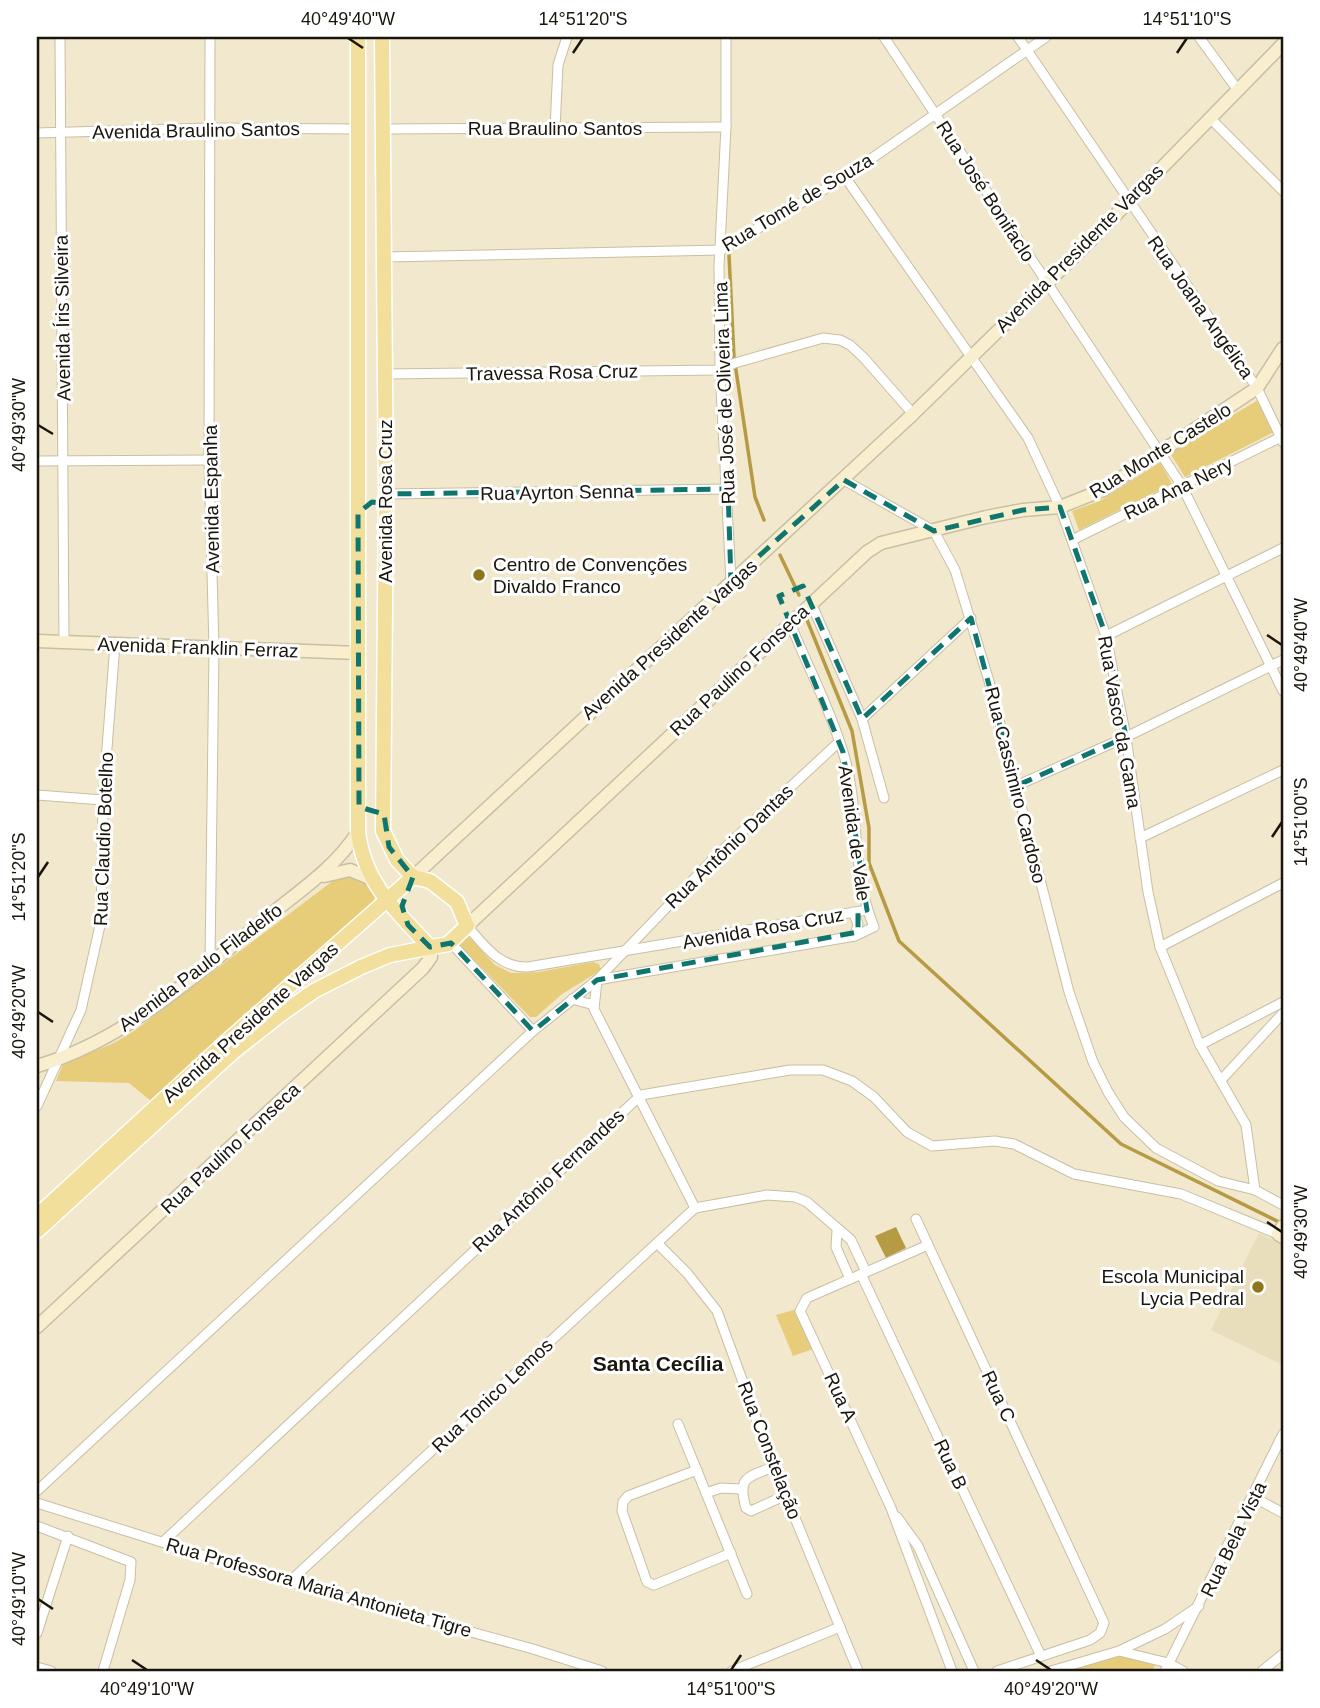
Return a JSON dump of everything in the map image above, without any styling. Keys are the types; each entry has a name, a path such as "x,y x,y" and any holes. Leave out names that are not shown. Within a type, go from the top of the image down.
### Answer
{"main road":[{"name":"Avenida Rosa Cruz","path":"358,37 358,832 372,879 386,901 404,919"},
{"name":"Avenida Rosa Cruz","path":"382,37 386,494 383,831 388,847 413,877 430,881 457,902 467,926"},
{"name":"Avenida Presidente Vargas","path":"37,1216 226,1042 413,877 731,581 844,480 1129,201 1283,44"},
{"path":"358,79 372,74 383,83"},
{"path":"358,319 370,326 385,317"},
{"path":"1257,388 1283,348"},
{"name":"Rua Monte Castelo","path":"1060,507 1103,490 1257,388"},
{"path":"358,513 372,502 381,506 386,514"},
{"name":"Rua Paulino Fonseca","path":"467,926 790,622 881,543 1010,512 1060,507"},
{"name":"Avenida Franklin Ferraz","path":"37,641 358,653"},
{"path":"359,807 374,811 384,805"},
{"name":"Avenida Paulo Filadelfo","path":"37,1066 99,1041 132,1021 320,877 358,832"},
{"name":"Avenida Paulo Filadelfo","path":"320,877 350,870 372,879"},
{"path":"413,877 404,897 404,919 430,947 450,942 467,926"},
{"name":"Avenida Presidente Vargas","path":"37,1231 233,1052 314,991 361,967 405,951 430,947"},
{"name":"Rua Paulino Fonseca","path":"37,1327 423,968 431,957 430,947"},
{"path":"405,951 417,952 423,956 423,968"}],"street":[{"name":"Avenida Íris Silveira","path":"60,37 64,642"},
{"name":"Avenida Espanha","path":"210,37 209,460 214,648 210,962"},
{"path":"555,129 558,65 567,37"},
{"name":"Rua José de Oliveira Lima","path":"726,37 720,370 731,581"},
{"name":"Rua José Bonifaclo","path":"884,37 1182,486 1283,691"},
{"name":"Rua Joana Angélica","path":"1018,37 1257,388 1283,438"},
{"name":"Rua Tomé de Souza","path":"385,257 721,250 845,177 1046,37"},
{"path":"1199,37 1237,89"},
{"path":"1210,118 1283,191"},
{"name":"Rua Braulino Santos","path":"384,129 726,127"},
{"name":"Avenida Braulino Santos","path":"37,133 209,128 356,128"},
{"name":"Rua Vasco da Gama","path":"845,177 1039,456 1060,507 1106,636 1126,737 1140,838 1160,947 1200,1045 1222,1079 1249,1135 1255,1190"},
{"path":"720,370 735,363 823,338 839,340 850,345 864,358 913,414"},
{"name":"Travessa Rosa Cruz","path":"385,374 720,370"},
{"name":"Rua Ana Nery","path":"1072,540 1283,438"},
{"path":"37,461 209,460"},
{"path":"844,480 934,531"},
{"name":"Rua Ayrton Senna","path":"386,494 728,489"},
{"name":"Rua Cassimiro Cardoso","path":"934,531 955,570 971,618 1069,992 1093,1062 1108,1092 1139,1132 1156,1148 1200,1173 1232,1186 1255,1190"},
{"path":"1106,636 1283,548"},
{"name":"Avenida de Vale","path":"811,603 862,719 884,798"},
{"path":"862,719 971,618"},
{"name":"Avenida de Vale","path":"790,622 839,741 852,794 857,867 867,910 874,926"},
{"name":"Rua Claudio Botelho","path":"37,1105 81,1010 102,921 103,800 115,644"},
{"path":"1016,786 1126,737 1283,660"},
{"name":"Rua Antônio Dantas","path":"37,1491 533,1031 597,980 717,855 839,741"},
{"path":"1140,838 1283,770"},
{"path":"37,794 103,800"},
{"path":"1160,947 1283,883"},
{"name":"Avenida Rosa Cruz","path":"467,926 501,961 518,968 622,953 867,910"},
{"path":"853,912 858,924 855,936"},
{"name":"Avenida Rosa Cruz","path":"597,980 855,936 874,926"},
{"path":"450,942 533,1031"},
{"path":"597,980 594,1006 641,1095 695,1208"},
{"path":"572,999 594,1006"},
{"path":"1200,1045 1283,1002"},
{"path":"1222,1079 1283,1013"},
{"name":"Rua Antônio Fernandes","path":"163,1542 641,1095 790,1070 822,1070 852,1081 874,1097 908,1132 932,1146 995,1141 1014,1144 1074,1174 1181,1194 1281,1232"},
{"path":"1255,1190 1283,1205"},
{"name":"Rua B","path":"695,1208 767,1195 795,1197 816,1209 837,1231 851,1240 863,1273 1040,1654"},
{"name":"Rua Tonico Lemos","path":"289,1582 695,1208"},
{"name":"Rua C","path":"916,1219 1102,1615 1103,1629 1090,1640 1040,1654"},
{"path":"837,1231 836,1247 850,1279 928,1245"},
{"name":"Rua Constelação","path":"657,1243 717,1311 774,1467 859,1671"},
{"name":"Rua A","path":"850,1279 802,1302 801,1316 891,1508 953,1671"},
{"path":"678,1424 747,1594"},
{"name":"Rua Bela Vista","path":"1166,1667 1200,1605 1283,1434"},
{"path":"740,1489 749,1477 774,1467"},
{"path":"697,1471 628,1496 623,1502 622,1511 647,1582 654,1585 731,1553"},
{"path":"706,1493 721,1488 740,1489"},
{"path":"740,1489 746,1508 751,1511 786,1495"},
{"path":"1253,1497 1283,1513"},
{"name":"Rua Professora Maria Antonieta Tigre","path":"37,1503 289,1582 533,1649 601,1671"},
{"name":"Rua A","path":"891,1508 918,1546 974,1671"},
{"path":"37,1526 125,1558 133,1566 103,1671"},
{"path":"37,1633 68,1536"},
{"path":"1051,1671 1118,1651 1165,1629 1200,1605"},
{"path":"732,1671 841,1627"},
{"path":"1118,1651 1183,1671"},
{"path":"997,1671 1040,1654"},
{"path":"1262,1671 1283,1654"},
{"path":"37,1667 51,1671"}],"highlighted area":[{"path":"844,480 934,531 1023,510 1060,507 1106,636 1126,737 1016,786 971,618 862,719 803,586 779,596 843,752 867,910 858,911 858,932 597,980 533,1031 451,943 430,947 408,925 402,906 413,877 389,847 384,814 359,807 358,513 372,502 386,504 386,494 728,489 731,581"}],"shaded area":[{"path":"1258,400 1274,432 1185,477 1170,453"},
{"path":"1160,462 1172,484 1079,530 1072,511 1100,501"},
{"path":"351,876 371,886 376,893 374,901 151,1101 129,1083 56,1081 63,1064 114,1043 134,1031 338,877"},
{"path":"467,935 495,965 511,973 539,972 593,962 599,964 601,970 562,994 536,1017 530,1017 458,943"},
{"path":"896,1227 906,1248 886,1258 875,1236"},
{"name":"Escola Municipal Lycia Pedral","path":"1259,1233 1283,1245 1283,1365 1211,1330"},
{"path":"797,1309 813,1349 793,1356 776,1315"},
{"path":"1124,1656 1155,1663 1153,1671 1068,1671 1106,1657"}],"waterway":[{"path":"729,255 734,357 755,497 764,520"},
{"path":"780,555 799,595"},
{"path":"807,620 852,731 869,828 869,863 899,941 1121,1144 1281,1223"}],"place":[{"name":"Centro de Convenções Divaldo Franco","path":"479,575"},
{"name":"Escola Municipal Lycia Pedral","path":"1258,1287"}],"district":[{"name":"Santa Cecília","path":"658,1364"}]}
